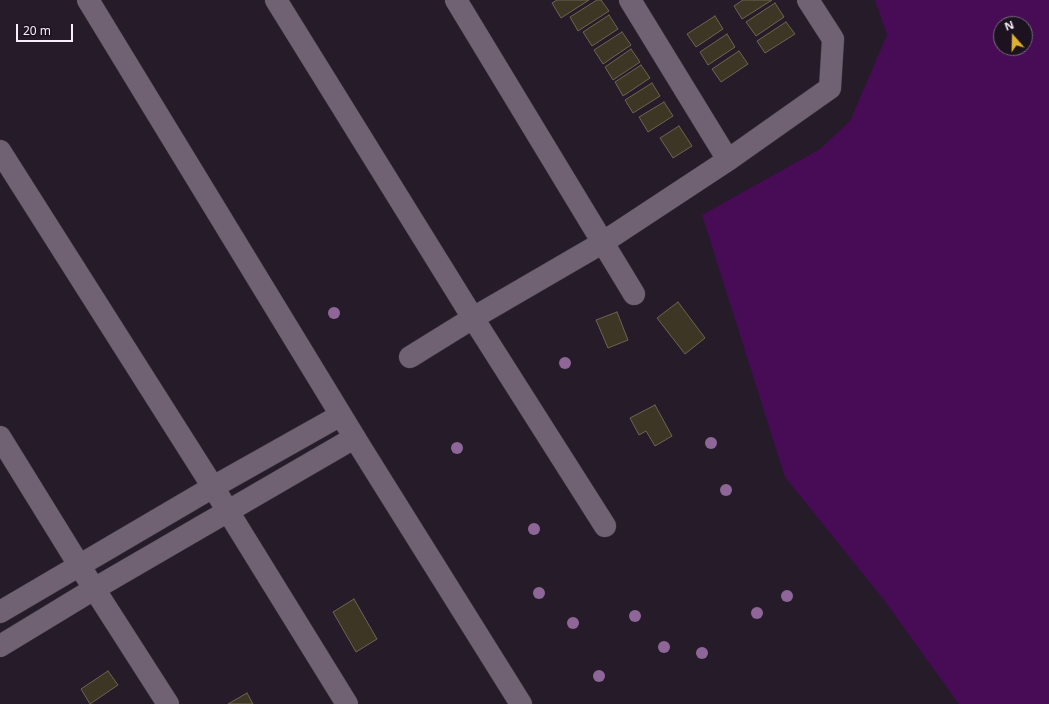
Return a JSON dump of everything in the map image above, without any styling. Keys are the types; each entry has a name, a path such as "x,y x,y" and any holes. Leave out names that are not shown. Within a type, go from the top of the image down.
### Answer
{"street":[{"path":"88,0 354,438 521,704"},
{"path":"276,0 473,318 606,526"},
{"path":"456,0 634,294"},
{"path":"630,0 728,160"},
{"path":"410,357 473,318 602,243 728,160 830,88 833,39 808,0"},
{"path":"0,150 213,487 347,704"},
{"path":"0,612 213,487 341,415"},
{"path":"0,437 94,589 168,704"},
{"path":"0,646 94,589 354,438"}],"shaded area":[{"path":"875,0 1049,0 1049,704 959,704 884,600 785,477 702,215 820,149 850,121 887,35"}],"building":[{"path":"557,0 589,0 561,18 552,3"},
{"path":"597,0 601,0 609,11 578,31 570,17"},
{"path":"743,0 772,0 742,19 734,6"},
{"path":"775,3 784,17 756,36 746,22"},
{"path":"609,15 618,29 592,46 583,32"},
{"path":"715,16 723,29 696,47 687,34"},
{"path":"786,22 795,34 765,53 757,41"},
{"path":"622,32 631,45 603,64 594,50"},
{"path":"727,34 735,47 708,65 700,52"},
{"path":"631,49 640,62 613,80 605,67"},
{"path":"739,51 748,64 721,82 712,69"},
{"path":"641,65 650,78 623,96 615,82"},
{"path":"652,83 660,96 633,113 625,100"},
{"path":"664,102 673,116 648,132 639,117"},
{"path":"679,126 692,146 673,158 660,138"},
{"path":"678,302 705,338 685,354 657,318"},
{"path":"617,312 628,340 608,348 596,320"},
{"path":"655,405 672,436 655,446 646,431 639,435 630,418"},
{"path":"354,599 377,639 356,652 333,612"},
{"path":"108,671 118,685 90,704 81,689"},
{"path":"247,693 253,704 228,704"}]}
